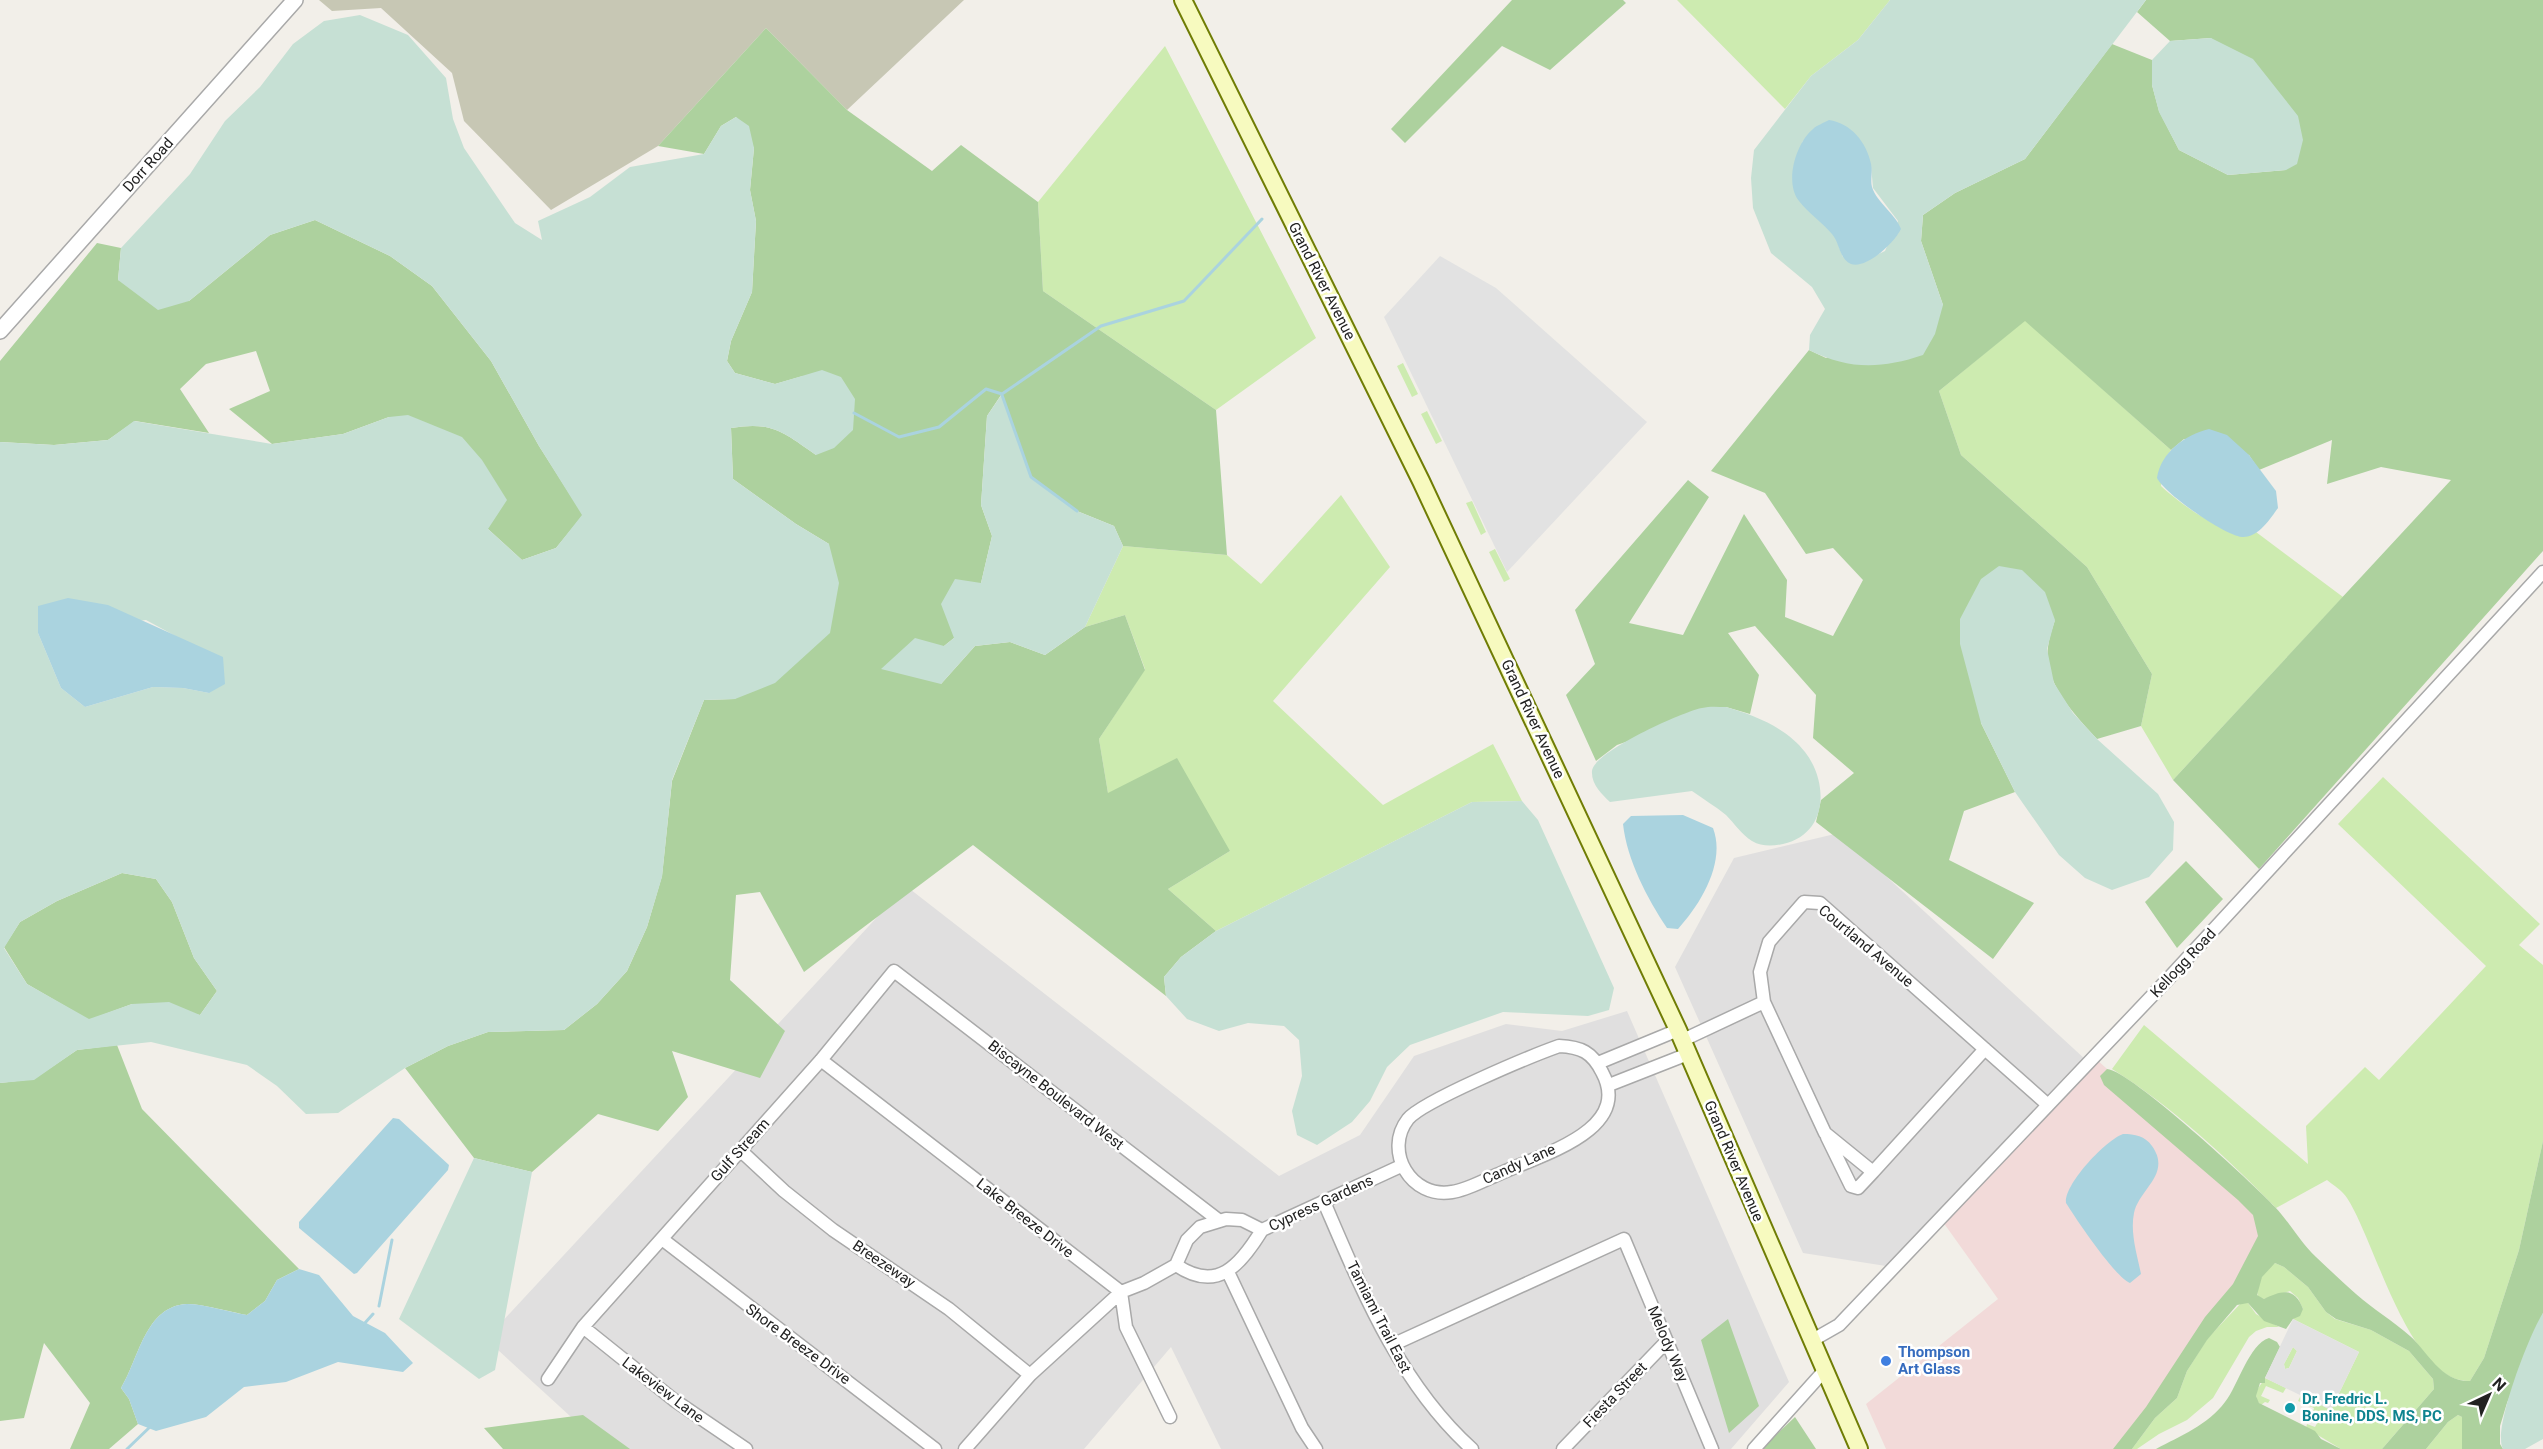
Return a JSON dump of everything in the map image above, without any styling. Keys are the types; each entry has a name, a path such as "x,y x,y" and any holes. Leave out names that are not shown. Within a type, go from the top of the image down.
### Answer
{"main road":[{"name":"Grand River Avenue","path":"1183,0 1421,481 1683,1041 1859,1449"}],"street":[{"name":"Dorr Road","path":"0,331 295,0"},
{"name":"Kellogg Road","path":"1811,1341 1839,1325 2169,978 2543,572"},
{"name":"Courtland Avenue","path":"1985,1049 1858,1188 1851,1186 1764,1002 1760,972 1768,942 1804,902 1820,903 1985,1049 2048,1105"},
{"name":"Gulf Stream","path":"548,1379 583,1327 821,1060 894,971"},
{"name":"Biscayne Boulevard West","path":"894,971 1217,1219"},
{"path":"1401,1166 1398,1155 1399,1134 1417,1110 1559,1046 1576,1047 1587,1052 1598,1063 1609,1085 1683,1041 1764,1002"},
{"path":"1598,1063 1683,1041"},
{"name":"Lake Breeze Drive","path":"821,1060 1121,1292"},
{"name":"Candy Lane","path":"1401,1166 1409,1176 1436,1191 1451,1192 1486,1180 1592,1130 1606,1110 1610,1099 1609,1085"},
{"name":"Courtland Avenue","path":"1825,1133 1873,1172"},
{"name":"Breezeway","path":"741,1150 784,1191 833,1230 949,1309 1030,1375"},
{"name":"Cypress Gardens","path":"1217,1219 1242,1220 1262,1230 1401,1166"},
{"name":"Tamiami Trail East","path":"1324,1202 1356,1276 1405,1370 1450,1429 1472,1449"},
{"path":"965,1449 1030,1375 1121,1292 1144,1283 1176,1265 1187,1240 1200,1227 1217,1219"},
{"path":"1176,1265 1189,1274 1204,1278 1228,1272 1240,1264 1262,1230"},
{"name":"Shore Breeze Drive","path":"662,1239 934,1449"},
{"name":"Melody Way","path":"1392,1345 1624,1239 1712,1449"},
{"path":"1228,1272 1302,1428 1316,1449"},
{"path":"1121,1292 1126,1327 1170,1418"},
{"name":"Lakeview Lane","path":"583,1327 674,1400 746,1449"},
{"name":"Fiesta Street","path":"1563,1449 1666,1341"},
{"path":"1754,1449 1824,1371"}],"shaded area":[{"path":"319,0 964,0 847,110 766,28 658,146 551,210 464,121 452,73 381,8 332,11"},
{"path":"1890,0 2146,0 2025,159 1955,193 1923,215 1921,241 1943,305 1935,334 1923,355 1879,365 1838,361 1809,350 1810,335 1825,309 1812,287 1771,253 1753,208 1751,178 1754,150 1811,76 1858,40","holes":["1803,141 1871,165 1873,188 1898,221 1885,251 1866,260 1843,257 1835,236 1820,220 1793,169"]},
{"path":"360,15 408,35 446,78 453,119 464,148 515,223 542,240 538,221 590,197 630,167 704,154 721,126 736,117 749,126 754,148 750,190 756,221 752,292 731,341 727,361 735,373 775,384 822,370 841,377 855,399 853,430 834,448 816,455 795,440 767,427 731,428 733,479 796,524 829,544 839,583 830,633 775,683 735,699 704,700 672,780 662,877 647,927 627,971 597,1004 564,1030 488,1032 448,1046 405,1068 338,1113 306,1114 277,1086 247,1065 151,1042 77,1050 34,1080 0,1083 0,442 54,445 108,440 134,421 272,444 343,434 389,417 408,415 462,437 482,460 507,500 488,529 522,560 556,548 582,515 539,446 491,361 432,286 390,256 315,220 270,235 189,301 158,310 118,280 121,248 190,174 225,121 260,87 293,44 324,21","holes":["146,620 192,645 209,693 183,688 153,687 85,707 61,688 38,633","122,873 156,879 172,902 194,958 217,991 200,1015 169,1002 132,1004 89,1019 27,984 4,948 20,922 57,901"]},
{"path":"2211,38 2253,59 2298,116 2303,140 2297,164 2286,170 2228,175 2179,150 2159,112 2152,85 2152,60 2170,41"},
{"path":"1440,256 1496,288 1647,422 1507,572 1384,317"},
{"path":"1002,394 1031,478 1077,511 1114,526 1123,546 1085,627 1045,655 1010,642 975,646 941,684 881,669 915,638 944,646 954,638 941,604 955,579 981,583 992,536 981,505 987,416"},
{"path":"1999,566 2022,570 2045,592 2055,620 2047,649 2054,683 2073,713 2097,739 2158,794 2174,822 2173,850 2149,877 2112,890 2085,878 2059,855 2015,792 1981,723 1960,644 1960,619 1981,579"},
{"path":"1708,707 1726,707 1759,718 1779,729 1798,744 1813,764 1818,778 1820,806 1809,830 1798,838 1775,845 1756,843 1745,836 1726,815 1692,791 1610,802 1595,784 1592,771 1596,763 1622,744 1660,724 1692,711"},
{"path":"1522,801 1538,820 1614,988 1609,1010 1588,1016 1503,1012 1410,1045 1387,1067 1370,1101 1352,1122 1317,1145 1297,1135 1292,1111 1302,1076 1299,1040 1284,1026 1248,1023 1219,1031 1187,1019 1166,996 1164,977 1181,957 1216,931 1472,802"},
{"path":"1839,833 2086,1060 1886,1266 1803,1253 1675,967 1734,858"},
{"path":"906,886 1279,1176 1360,1135 1414,1056 1506,1024 1562,1031 1627,1011 1789,1382 1731,1449 1221,1449 1171,1347 1084,1449 606,1449 486,1339"},
{"path":"2097,1060 2282,1224 2125,1449 1886,1449 1866,1404 1998,1299 1943,1222"},
{"path":"474,1158 532,1172 495,1370 479,1379 399,1319"},
{"path":"2543,1313 2543,1439 2525,1449 2503,1449 2501,1439 2507,1403 2530,1340"},
{"path":"2293,1319 2359,1352 2331,1410 2265,1378","holes":["2293,1347 2297,1351 2289,1368 2285,1369 2284,1364"]}],"green space":[{"path":"1512,0 1623,0 1626,3 1550,70 1502,46 1405,143 1391,129"},
{"path":"1677,0 1890,0 1858,40 1811,76 1785,109"},
{"path":"2146,0 2543,0 2543,551 2259,869 2173,780 2451,480 2381,467 2327,484 2332,440 2259,470 2249,455 2184,439 2171,450 2025,321 1939,391 1961,455 2087,567 2152,674 2141,726 2097,739 2062,698 2050,673 2048,647 2055,620 1981,723 2015,792 1964,811 1949,860 2034,903 1993,959 1816,822 1821,800 1854,773 1813,738 1816,695 1755,626 1728,633 1759,675 1750,714 1726,707 1617,745 1596,761 1566,695 1595,664 1575,610 1688,480 1709,497 1629,623 1683,635 1744,514 1787,580 1785,617 1833,636 1863,580 1833,548 1806,554 1765,493 1711,471 1809,350 1826,358 1943,305 1921,241 1923,215 1955,193 2025,159 2112,44 2152,60 2152,85 2159,111 2179,150 2228,175 2286,170 2211,38 2170,41 2137,12"},
{"path":"766,28 847,110 932,171 961,145 1038,202 1043,291 1216,410 1227,555 1123,546 1114,526 1077,511 1031,477 1001,395 987,416 981,505 992,536 981,583 954,638 944,646 941,684 975,646 1010,642 1045,655 1085,627 1125,615 1145,670 1099,739 1108,793 1177,758 1230,851 1168,889 1216,931 1181,957 1164,977 1166,996 973,845 804,972 760,892 736,895 730,980 785,1031 760,1078 672,1051 688,1097 658,1131 598,1114 532,1172 474,1158 405,1068 448,1046 488,1032 564,1030 597,1004 627,971 647,927 662,876 672,781 704,700 735,699 829,544 796,524 733,479 731,428 767,427 795,440 816,455 803,376 775,384 735,373 727,361 731,341 752,292 756,221 750,190 754,148 736,117 721,126 704,154 658,146"},
{"path":"1165,46 1316,338 1216,410 1043,291 1038,202"},
{"path":"315,220 390,256 432,286 491,361 539,446 583,515 556,548 522,560 488,529 389,417 343,434 272,444 229,409 270,391 256,351 206,364 180,389 209,433 135,421 108,440 54,445 0,442 0,361 97,243 121,248 118,280 189,301 270,235"},
{"path":"2025,320 2171,450 2164,460 2161,486 2169,493 2193,511 2221,527 2246,534 2256,532 2343,597 2173,780 2141,726 2152,674 2087,567 1961,455 1939,391"},
{"path":"1403,363 1418,394 1412,397 1397,366"},
{"path":"1427,411 1442,441 1436,444 1421,414"},
{"path":"1341,495 1390,567 1273,701 1383,805 1493,744 1522,801 1472,802 1216,931 1168,889 1230,851 1108,793 1099,739 1145,669 1125,615 1085,627 1123,546 1227,555 1261,584"},
{"path":"1472,501 1486,532 1481,535 1466,503"},
{"path":"1495,549 1510,579 1504,582 1489,552"},
{"path":"2383,777 2540,924 2519,945 2543,965 2543,1141 2519,1250 2484,1358 2470,1381 2448,1375 2429,1359 2412,1335 2396,1306 2358,1218 2347,1198 2340,1191 2327,1180 2276,1208 2178,1116 2112,1069 2144,1025 2308,1164 2306,1126 2365,1067 2379,1080 2486,966 2338,824"},
{"path":"2186,861 2223,899 2177,948 2145,902"},
{"path":"122,873 156,879 172,902 194,958 217,991 200,1015 132,1004 89,1020 27,984 4,947 20,922 57,901"},
{"path":"117,1045 142,1109 299,1269 277,1280 265,1301 247,1315 193,1304 173,1307 162,1314 145,1336 121,1388 129,1399 138,1424 109,1449 70,1449 90,1403 44,1343 24,1418 0,1421 0,1083 34,1079 77,1050"},
{"path":"2107,1069 2120,1074 2140,1088 2192,1130 2263,1195 2310,1251 2341,1280 2410,1336 2443,1371 2460,1380 2470,1381 2484,1358 2519,1250 2543,1141 2543,1313 2500,1426 2500,1444 2503,1449 2462,1449 2462,1417 2458,1415 2448,1422 2426,1449 2382,1449 2434,1389 2433,1379 2409,1351 2371,1330 2336,1319 2326,1312 2308,1287 2284,1267 2275,1263 2262,1277 2257,1295 2264,1299 2282,1292 2292,1294 2303,1309 2300,1316 2293,1319 2286,1329 2264,1321 2248,1303 2237,1305 2207,1340 2187,1371 2177,1398 2155,1418 2132,1449 2113,1449 2146,1407 2205,1317 2233,1284 2258,1236 2253,1215 2238,1200 2104,1085 2100,1076"},
{"path":"2275,1263 2284,1267 2308,1287 2326,1312 2335,1319 2371,1330 2409,1351 2433,1379 2434,1389 2382,1449 2341,1449 2306,1428 2307,1424 2315,1427 2321,1416 2313,1412 2314,1408 2298,1401 2301,1395 2331,1410 2359,1352 2293,1319 2303,1309 2298,1298 2290,1291 2264,1299 2258,1297 2261,1278"},
{"path":"2242,1302 2248,1303 2256,1314 2279,1327 2267,1327 2256,1331 2249,1337 2213,1398 2187,1420 2159,1434 2137,1449 2132,1449 2155,1418 2177,1398 2187,1371 2207,1339"},
{"path":"1728,1319 1759,1406 1729,1433 1701,1340"},
{"path":"2269,1338 2277,1342 2280,1347 2265,1378 2265,1383 2260,1383 2256,1396 2259,1403 2315,1431 2321,1439 2341,1449 2156,1449 2193,1429 2218,1410 2230,1395 2256,1348"},
{"path":"2293,1347 2297,1351 2289,1368 2285,1369 2284,1364"},
{"path":"2265,1378 2286,1388 2283,1393 2266,1386 2261,1396 2270,1400 2261,1405 2256,1394"},
{"path":"583,1415 630,1449 503,1449 484,1428"},
{"path":"2458,1415 2462,1417 2462,1449 2426,1449 2448,1422"},
{"path":"1795,1417 1816,1449 1761,1449"}],"water":[{"path":"1829,120 1844,125 1862,142 1871,164 1871,184 1874,193 1895,218 1901,229 1879,254 1857,265 1847,262 1832,234 1799,201 1792,184 1794,163 1802,143 1815,128"},
{"path":"2209,429 2227,435 2249,455 2276,491 2278,508 2263,527 2248,536 2234,535 2209,522 2171,494 2157,478 2163,460 2176,446 2183,440"},
{"path":"68,598 108,605 223,657 225,684 209,693 183,688 153,687 85,707 61,688 38,633 38,606"},
{"path":"1683,815 1713,828 1716,855 1709,882 1687,919 1678,929 1667,928 1652,904 1633,865 1623,824 1631,816"},
{"path":"393,1118 399,1119 449,1165 448,1170 354,1274 299,1228 299,1222"},
{"path":"2123,1134 2136,1135 2146,1140 2157,1156 2158,1165 2134,1213 2133,1236 2141,1274 2130,1283 2106,1259 2066,1203 2072,1185 2087,1164 2097,1153"},
{"path":"299,1269 319,1275 353,1316 385,1333 413,1363 403,1372 338,1362 286,1382 244,1387 206,1417 156,1431 138,1424 129,1399 121,1388 145,1336 162,1314 173,1307 194,1304 247,1315 265,1301 277,1280"}],"waterway":[{"path":"854,413 899,437 939,427 986,389 1002,394 1101,326 1184,301 1262,219"},
{"path":"1002,395 1031,477 1077,511"},
{"path":"379,1306 392,1240"},
{"path":"364,1324 373,1314"},
{"path":"127,1449 152,1425"}],"place":[{"name":"Thompson Art Glass","path":"1886,1361"},
{"name":"Dr. Fredric L. Bonine, DDS, MS, PC","path":"2290,1408"}]}
